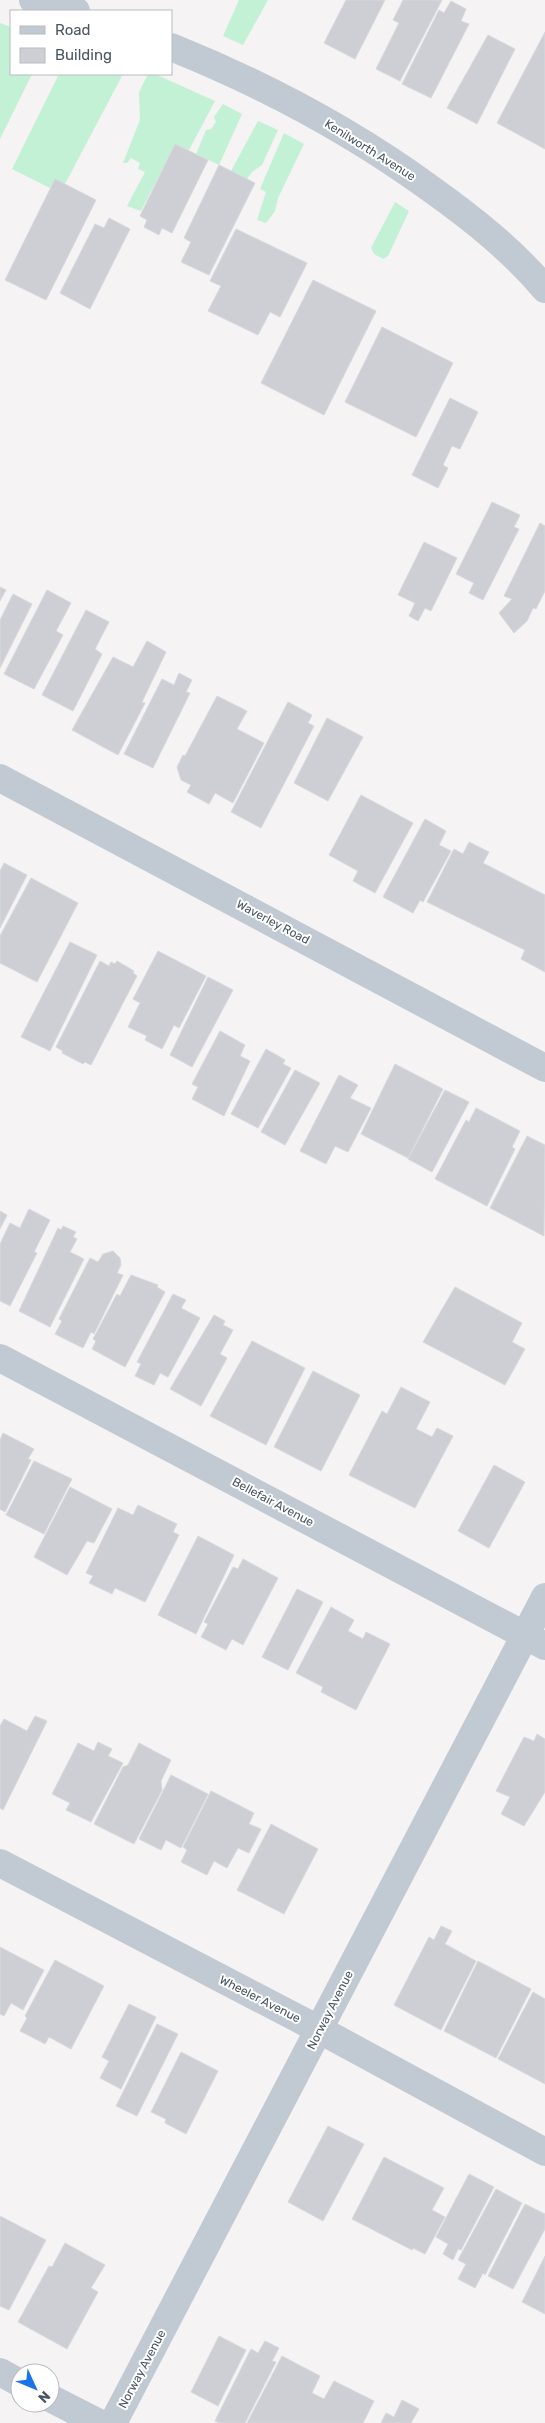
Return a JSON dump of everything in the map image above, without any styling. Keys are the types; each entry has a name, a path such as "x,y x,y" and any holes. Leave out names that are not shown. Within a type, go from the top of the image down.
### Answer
{"street":[{"path":"33,0 72,10"},
{"name":"Kenilworth Avenue","path":"172,46 264,87 357,138 501,242 545,289"},
{"name":"Waverley Road","path":"0,778 545,1068"},
{"name":"Bellefair Avenue","path":"0,1358 535,1641"},
{"name":"Norway Avenue","path":"113,2423 320,2030 535,1641 545,1597"},
{"name":"Wheeler Avenue","path":"0,1863 320,2030 545,2152"},
{"path":"60,2403 98,2423"}],"green space":[{"path":"239,0 268,0 243,45 223,36"},
{"path":"0,23 10,27 10,75 32,75 0,139"},
{"path":"59,75 122,75 65,184 55,180 50,188 12,169"},
{"path":"148,75 157,75 215,101 189,150 175,144 141,211 127,206 145,172 138,169 140,163 131,158 127,163 123,163 140,120 139,92"},
{"path":"223,104 242,114 219,165 196,154 206,130 211,129 216,122 214,117"},
{"path":"258,121 278,130 262,165 252,172 247,179 231,171"},
{"path":"284,133 304,144 278,198 275,211 266,223 257,220 266,192 260,189"},
{"path":"395,202 409,211 388,256 383,259 374,254 371,248"}],"building":[{"path":"346,0 385,0 355,59 324,43"},
{"path":"403,0 442,0 400,81 376,69 399,23 393,20"},
{"path":"451,1 466,9 461,21 469,24 431,98 402,84 439,10 444,13"},
{"path":"545,32 545,149 497,123"},
{"path":"488,35 515,49 477,124 447,108"},
{"path":"175,144 208,160 172,233 162,228 159,235 144,227 147,220 140,216"},
{"path":"219,165 255,183 209,275 181,262 191,242 184,238"},
{"path":"55,179 96,200 46,300 5,280"},
{"path":"109,218 130,229 90,309 60,293 95,224 104,228"},
{"path":"236,229 307,263 280,317 270,312 258,335 208,311 221,286 210,281"},
{"path":"313,280 376,311 324,415 261,383"},
{"path":"382,327 453,363 416,437 345,402"},
{"path":"450,398 478,412 460,449 452,446 443,465 448,468 438,488 412,475"},
{"path":"492,502 520,515 514,527 519,529 483,600 469,593 474,583 456,574"},
{"path":"540,523 545,526 545,591 536,609 533,608 527,621 514,633 499,613 512,599 504,596"},
{"path":"424,542 457,558 431,611 425,608 418,621 409,616 415,603 398,595"},
{"path":"0,587 6,590 0,601"},
{"path":"47,590 71,603 56,631 63,635 34,689 4,674"},
{"path":"13,594 32,604 0,668 0,620"},
{"path":"86,610 109,622 95,649 102,654 73,711 42,695"},
{"path":"147,641 166,652 142,702 145,703 118,755 72,730 113,657 133,667"},
{"path":"179,673 192,680 186,692 190,693 153,768 124,754 162,679 174,685"},
{"path":"217,696 247,711 237,729 264,743 233,803 215,793 209,804 187,792 191,785 181,780 177,767 183,755 185,756"},
{"path":"288,702 312,715 308,723 314,726 261,828 231,812"},
{"path":"327,718 363,737 328,801 294,783"},
{"path":"361,795 413,823 375,893 353,881 358,871 329,855"},
{"path":"425,819 446,831 439,845 451,851 423,902 420,900 413,913 383,897"},
{"path":"469,842 489,852 483,863 545,895 545,972 521,959 525,950 427,902 454,849 463,854"},
{"path":"4,863 27,875 0,928 0,871"},
{"path":"31,878 78,903 37,982 0,963 0,936"},
{"path":"70,942 97,955 50,1051 21,1037"},
{"path":"158,951 206,976 179,1028 174,1025 162,1049 145,1040 147,1036 128,1027 140,1003 133,999"},
{"path":"100,961 109,966 111,962 115,964 117,961 134,971 133,973 137,976 91,1065 85,1062 83,1064 62,1053 63,1051 56,1047"},
{"path":"208,977 233,990 192,1067 170,1055"},
{"path":"220,1031 245,1045 240,1056 250,1061 224,1116 192,1099 198,1087 192,1084"},
{"path":"266,1049 285,1060 283,1064 291,1068 258,1128 231,1114"},
{"path":"395,1064 443,1089 408,1158 361,1134"},
{"path":"295,1070 320,1083 285,1145 261,1132"},
{"path":"339,1075 358,1085 350,1098 371,1108 348,1152 335,1146 326,1164 300,1151"},
{"path":"445,1090 469,1102 432,1172 408,1159"},
{"path":"476,1108 520,1131 512,1147 515,1149 487,1206 435,1179 466,1120 469,1122"},
{"path":"527,1136 545,1145 544,1236 490,1208"},
{"path":"29,1209 50,1220 34,1252 37,1253 10,1306 0,1301 0,1244 10,1223 20,1228"},
{"path":"0,1211 7,1215 0,1229"},
{"path":"63,1226 76,1232 73,1237 77,1239 70,1252 84,1259 50,1327 19,1311 58,1228 61,1230"},
{"path":"113,1251 120,1258 121,1265 117,1273 123,1275 94,1334 91,1332 83,1348 55,1334 62,1321 59,1319 90,1258 98,1262 103,1254"},
{"path":"131,1275 158,1285 157,1287 165,1292 125,1367 92,1349 96,1341 93,1339 117,1294 120,1296"},
{"path":"455,1287 522,1323 512,1342 525,1349 505,1385 423,1342"},
{"path":"173,1294 186,1300 181,1308 200,1318 168,1377 160,1373 154,1385 135,1376 141,1364 137,1362"},
{"path":"214,1315 225,1321 223,1325 233,1330 220,1354 227,1358 201,1406 170,1389"},
{"path":"252,1341 305,1368 266,1445 210,1416"},
{"path":"313,1371 360,1395 321,1471 274,1447"},
{"path":"401,1387 430,1402 416,1429 432,1437 437,1428 453,1436 415,1508 349,1475 382,1411 387,1414"},
{"path":"3,1433 34,1449 28,1459 31,1460 5,1512 0,1509 0,1440"},
{"path":"34,1461 72,1479 44,1534 6,1515"},
{"path":"494,1465 525,1482 489,1548 458,1531"},
{"path":"70,1487 112,1509 94,1543 87,1541 67,1575 34,1557"},
{"path":"138,1505 177,1524 173,1532 179,1535 145,1602 115,1588 112,1594 89,1583 93,1576 86,1573 118,1508 133,1515"},
{"path":"198,1536 234,1555 196,1634 158,1615"},
{"path":"243,1559 278,1578 243,1645 232,1639 226,1650 201,1637 208,1624 204,1622 233,1567 238,1569"},
{"path":"297,1589 323,1602 288,1670 262,1657"},
{"path":"331,1607 354,1620 348,1631 363,1639 366,1632 390,1644 356,1710 321,1692 323,1687 296,1673"},
{"path":"35,1716 47,1721 3,1810 0,1808 0,1726 4,1719 27,1731"},
{"path":"537,1734 545,1739 545,1792 524,1826 501,1814 510,1797 496,1791 524,1737 534,1741"},
{"path":"98,1742 112,1749 108,1756 123,1763 91,1822 66,1810 70,1803 52,1794 78,1743 94,1751"},
{"path":"139,1743 171,1760 161,1781 162,1790 134,1844 94,1824 123,1767 128,1765"},
{"path":"171,1775 208,1794 181,1848 166,1840 161,1850 139,1839"},
{"path":"211,1791 254,1813 249,1824 261,1829 249,1853 238,1848 227,1868 214,1861 207,1875 181,1862 187,1850 183,1847"},
{"path":"271,1824 318,1849 284,1914 237,1890"},
{"path":"441,1926 452,1931 445,1944 476,1961 441,2030 394,2005 429,1937 434,1940"},
{"path":"0,1947 44,1970 23,2010 11,2003 4,2016 0,2014"},
{"path":"55,1960 104,1986 71,2049 49,2037 45,2044 20,2031 27,2018 25,2016"},
{"path":"478,1961 531,1989 496,2058 444,2031"},
{"path":"533,1992 545,1999 545,2084 498,2059"},
{"path":"129,2004 156,2017 121,2089 100,2078 109,2061 102,2057"},
{"path":"157,2024 178,2034 137,2116 116,2106"},
{"path":"181,2052 218,2071 186,2134 165,2123 166,2119 151,2112"},
{"path":"328,2126 364,2144 323,2221 288,2202"},
{"path":"384,2157 444,2188 432,2210 445,2217 425,2254 413,2248 412,2250 352,2219"},
{"path":"469,2174 494,2187 461,2250 458,2249 453,2260 443,2254 448,2244 436,2237"},
{"path":"496,2189 522,2203 485,2275 483,2273 475,2288 458,2279 466,2264 458,2260"},
{"path":"525,2204 545,2214 545,2229 513,2289 488,2276"},
{"path":"0,2216 46,2240 9,2310 0,2306"},
{"path":"65,2243 105,2265 91,2288 98,2292 67,2349 18,2322 49,2266 52,2267"},
{"path":"545,2256 545,2314 522,2302"},
{"path":"219,2336 246,2350 218,2406 191,2392"},
{"path":"265,2341 279,2348 272,2361 276,2362 245,2423 220,2423 215,2421 251,2349 258,2353"},
{"path":"282,2356 320,2376 312,2393 324,2399 334,2381 374,2401 363,2423 247,2423"},
{"path":"402,2400 419,2409 411,2423 381,2423 386,2413 394,2417"}]}
